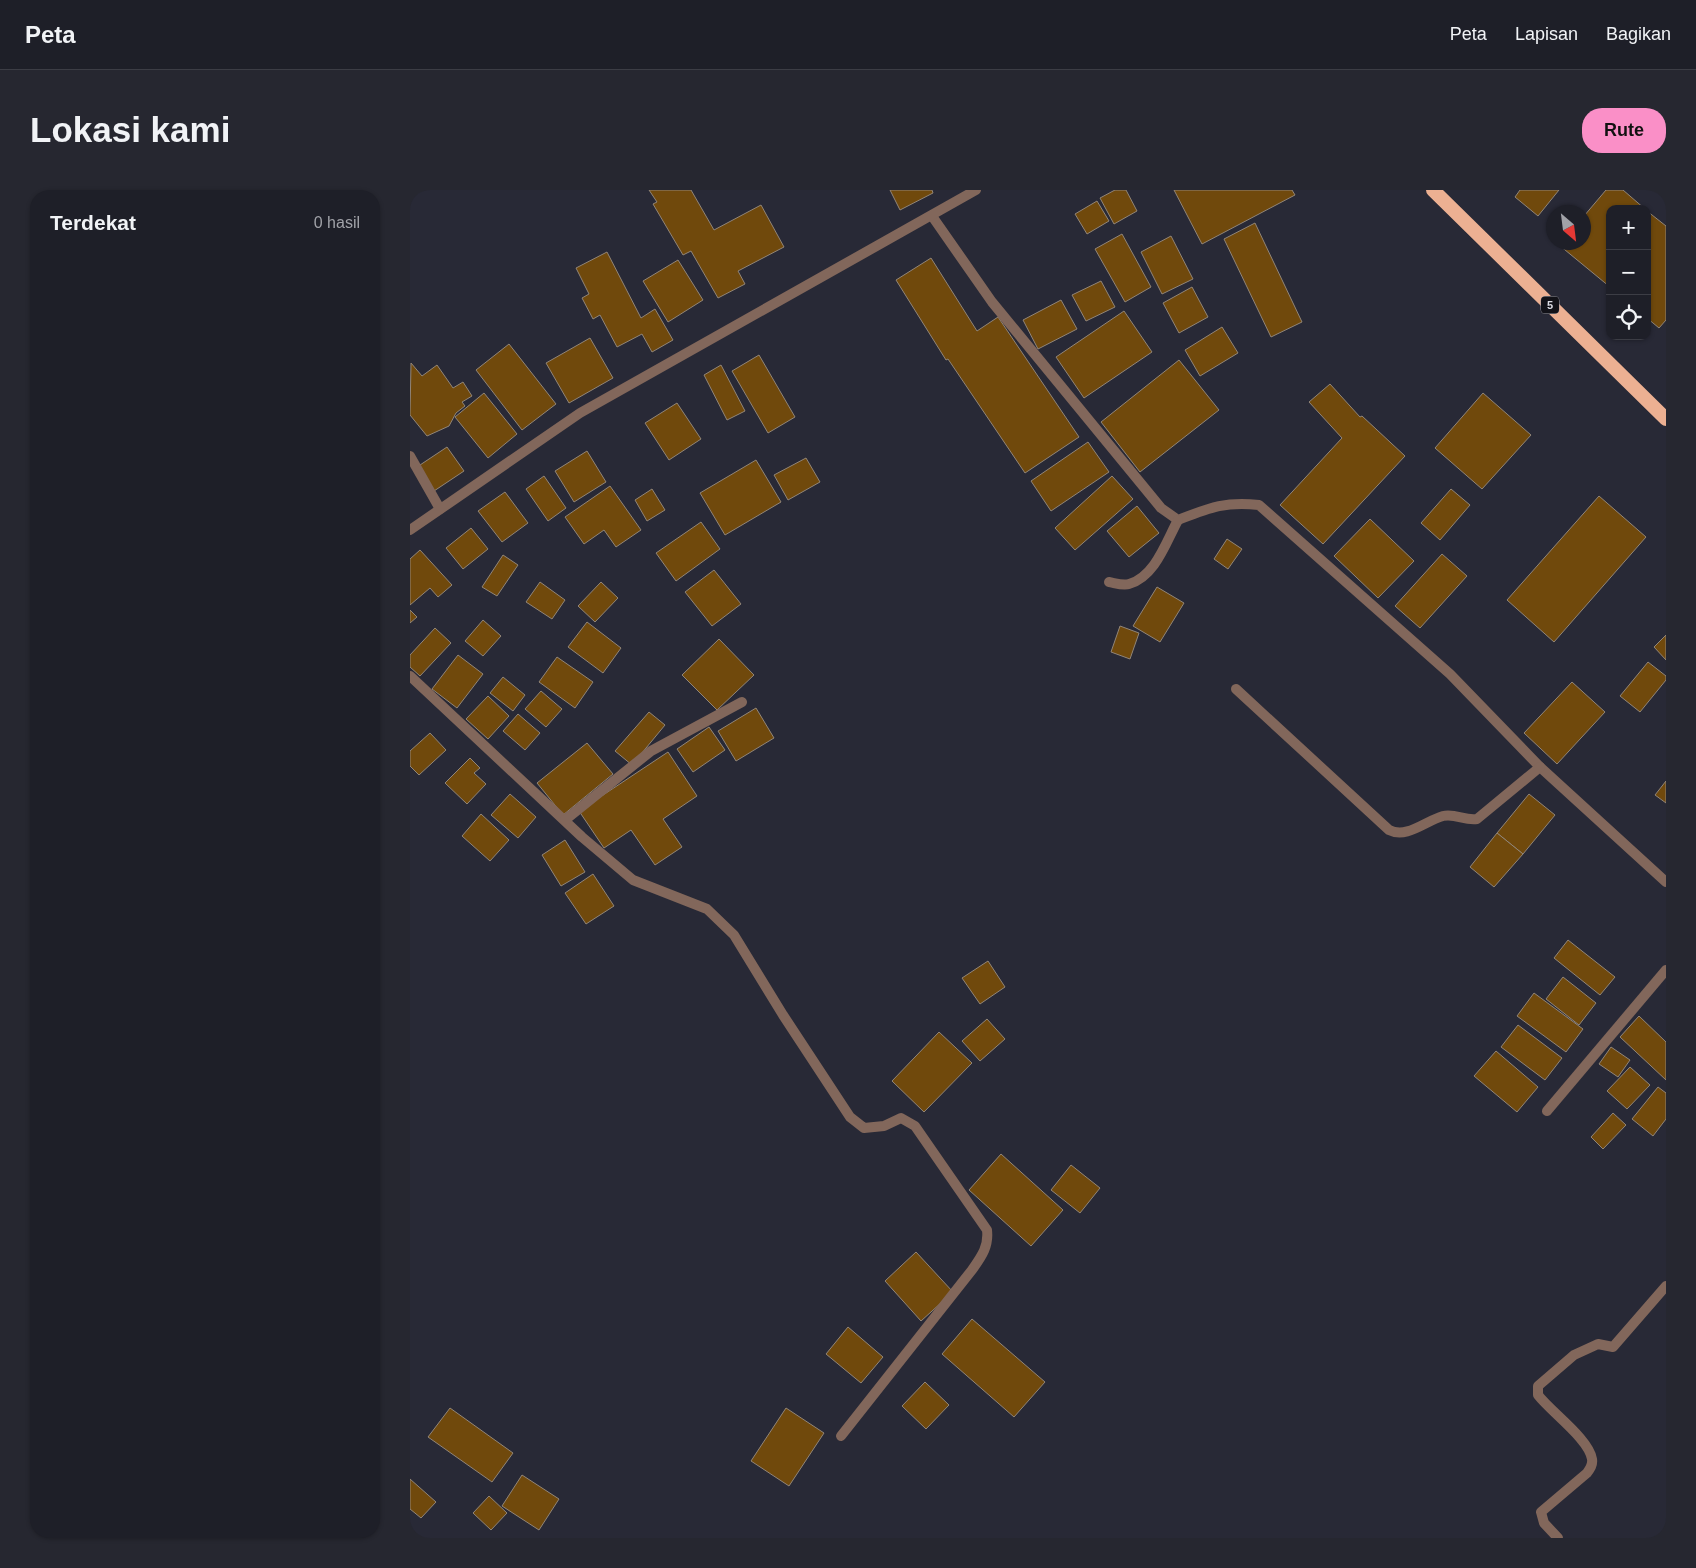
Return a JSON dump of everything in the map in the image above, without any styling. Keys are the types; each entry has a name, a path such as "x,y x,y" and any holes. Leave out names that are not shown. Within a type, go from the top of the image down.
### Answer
{"highway":[{"name":"5","path":"1433,190 1666,419"}],"street":[{"path":"410,530 580,413 976,190"},
{"path":"932,216 992,302 1161,508 1178,520"},
{"path":"410,456 440,509"},
{"path":"1109,582 1127,585 1143,577 1155,563 1178,520 1219,504 1240,503 1259,505 1450,674 1540,767 1666,882"},
{"path":"410,676 565,820 633,880 708,910 734,935 783,1015 850,1117 864,1128 884,1126 901,1118 915,1126 987,1230 988,1240 984,1252 972,1270 841,1436"},
{"path":"1236,689 1389,830 1396,834 1404,833 1445,816 1469,820 1477,819 1540,767"},
{"path":"565,820 651,751 742,702"},
{"path":"1547,1111 1666,970"},
{"path":"1558,1538 1544,1523 1541,1512 1587,1473 1591,1468 1592,1458 1588,1447 1541,1400 1537,1393 1538,1386 1574,1355 1598,1344 1613,1347 1666,1286"}],"building":[{"path":"649,190 691,190 714,230 761,205 784,247 738,271 745,284 718,298 691,251 683,255 653,204 657,202"},
{"path":"890,190 932,190 933,193 900,210"},
{"path":"1115,190 1126,190 1137,211 1114,224 1100,198"},
{"path":"1174,190 1292,190 1295,195 1202,244"},
{"path":"1520,190 1559,190 1538,216 1515,197"},
{"path":"1606,190 1623,190 1640,205 1606,205 1606,284 1565,250 1591,250 1591,208"},
{"path":"1097,201 1109,221 1087,234 1075,214"},
{"path":"1651,214 1666,226 1666,320 1659,328 1651,321"},
{"path":"1255,223 1302,322 1271,337 1224,239"},
{"path":"1122,234 1151,287 1125,302 1095,249"},
{"path":"1171,236 1193,279 1162,294 1141,252"},
{"path":"607,252 641,318 655,309 673,340 652,352 642,334 617,347 600,315 593,319 582,298 589,294 576,268"},
{"path":"931,258 977,331 998,317 1079,437 1025,473 948,359 946,360 896,280"},
{"path":"678,260 703,300 668,322 643,281"},
{"path":"1101,281 1115,307 1086,321 1072,295"},
{"path":"1192,287 1208,317 1179,333 1163,303"},
{"path":"1061,300 1077,329 1038,349 1023,320"},
{"path":"1124,311 1152,352 1084,398 1056,357"},
{"path":"1222,327 1238,353 1200,376 1185,350"},
{"path":"590,338 613,378 569,403 546,363"},
{"path":"509,344 556,404 522,430 476,370"},
{"path":"759,355 795,417 768,433 732,371"},
{"path":"1179,360 1219,410 1140,472 1101,422"},
{"path":"411,363 422,376 437,365 453,388 463,382 472,396 462,402 465,406 456,413 449,426 427,436 410,415"},
{"path":"721,365 745,411 727,420 704,375"},
{"path":"1330,384 1360,417 1362,416 1405,456 1323,544 1280,505 1342,438 1309,402"},
{"path":"484,393 517,434 488,458 455,417"},
{"path":"1483,393 1531,435 1482,489 1435,448"},
{"path":"677,403 701,439 669,460 645,423"},
{"path":"1088,442 1109,472 1051,511 1031,481"},
{"path":"447,447 464,471 434,491 417,467"},
{"path":"587,451 606,482 574,502 555,471"},
{"path":"806,458 820,482 788,500 774,475"},
{"path":"756,460 781,502 725,535 700,493"},
{"path":"544,476 566,508 548,521 526,489"},
{"path":"1112,476 1133,499 1075,550 1055,528"},
{"path":"610,486 641,530 616,547 604,530 584,544 565,517"},
{"path":"652,489 665,510 647,521 635,500"},
{"path":"1451,489 1470,505 1440,540 1421,523"},
{"path":"505,492 528,523 502,542 478,511"},
{"path":"1599,496 1646,537 1554,642 1507,600"},
{"path":"1137,506 1159,533 1129,557 1107,531"},
{"path":"1370,519 1414,561 1378,598 1334,556"},
{"path":"701,522 720,549 676,581 656,553"},
{"path":"471,528 488,549 463,569 446,548"},
{"path":"1227,539 1242,549 1228,569 1214,559"},
{"path":"420,550 452,585 438,597 430,588 410,605 410,559"},
{"path":"1442,554 1467,576 1420,628 1395,606"},
{"path":"503,555 518,565 497,596 482,587"},
{"path":"714,570 741,604 712,626 685,592"},
{"path":"540,582 565,600 552,619 526,602"},
{"path":"601,582 618,598 595,622 578,606"},
{"path":"1157,587 1184,603 1160,642 1133,626"},
{"path":"410,610 417,617 410,623"},
{"path":"483,620 501,636 483,656 465,641"},
{"path":"587,622 621,648 603,673 568,647"},
{"path":"1120,626 1139,633 1130,659 1111,652"},
{"path":"435,628 451,643 420,676 410,667 410,655"},
{"path":"1666,635 1666,660 1654,647"},
{"path":"719,639 754,675 717,710 682,675"},
{"path":"458,655 483,674 457,708 432,689"},
{"path":"557,657 593,682 575,708 539,682"},
{"path":"1648,662 1666,676 1666,680 1640,712 1620,696"},
{"path":"503,677 525,695 513,711 490,693"},
{"path":"1572,682 1605,712 1557,764 1524,733"},
{"path":"541,691 562,709 546,727 525,709"},
{"path":"488,696 509,716 488,739 466,719"},
{"path":"756,708 774,738 736,761 718,731"},
{"path":"649,712 665,725 632,765 615,751"},
{"path":"518,714 540,733 525,750 503,731"},
{"path":"709,727 725,750 693,772 677,749"},
{"path":"430,733 446,750 419,775 410,766 410,751"},
{"path":"587,743 613,774 563,815 537,783"},
{"path":"668,752 697,796 663,819 682,847 655,865 631,830 604,848 579,811"},
{"path":"470,758 480,768 474,773 486,784 467,804 445,783"},
{"path":"1666,781 1666,803 1655,795"},
{"path":"510,794 536,817 518,838 491,815"},
{"path":"1529,794 1555,815 1523,854 1497,833"},
{"path":"481,814 509,840 490,861 462,836"},
{"path":"1497,833 1523,854 1494,887 1470,867"},
{"path":"565,840 585,872 561,886 542,855"},
{"path":"593,874 614,906 586,924 565,893"},
{"path":"1568,940 1615,977 1600,995 1554,958"},
{"path":"988,961 1005,987 980,1004 962,978"},
{"path":"1563,977 1596,1003 1579,1025 1546,999"},
{"path":"1534,993 1583,1029 1566,1052 1517,1016"},
{"path":"1639,1016 1666,1042 1666,1080 1620,1037"},
{"path":"987,1019 1005,1039 980,1061 962,1041"},
{"path":"1518,1025 1562,1058 1545,1080 1501,1047"},
{"path":"939,1032 972,1063 924,1112 892,1081"},
{"path":"1611,1047 1630,1060 1618,1077 1599,1064"},
{"path":"1496,1051 1538,1087 1517,1112 1474,1076"},
{"path":"1630,1067 1650,1085 1627,1109 1607,1091"},
{"path":"1658,1087 1666,1093 1666,1119 1653,1136 1632,1119"},
{"path":"1613,1113 1626,1125 1603,1149 1591,1137"},
{"path":"1001,1154 1063,1210 1031,1246 969,1190"},
{"path":"1071,1165 1100,1188 1080,1213 1051,1190"},
{"path":"916,1252 953,1292 921,1321 885,1281"},
{"path":"972,1319 1045,1382 1014,1417 942,1354"},
{"path":"848,1327 883,1357 861,1383 826,1354"},
{"path":"925,1382 949,1405 926,1429 902,1406"},
{"path":"450,1408 513,1453 492,1482 428,1437"},
{"path":"786,1408 824,1433 789,1486 751,1461"},
{"path":"522,1475 559,1499 539,1530 502,1506"},
{"path":"410,1479 436,1502 421,1518 410,1509"},
{"path":"489,1496 507,1513 491,1530 473,1513"}]}
